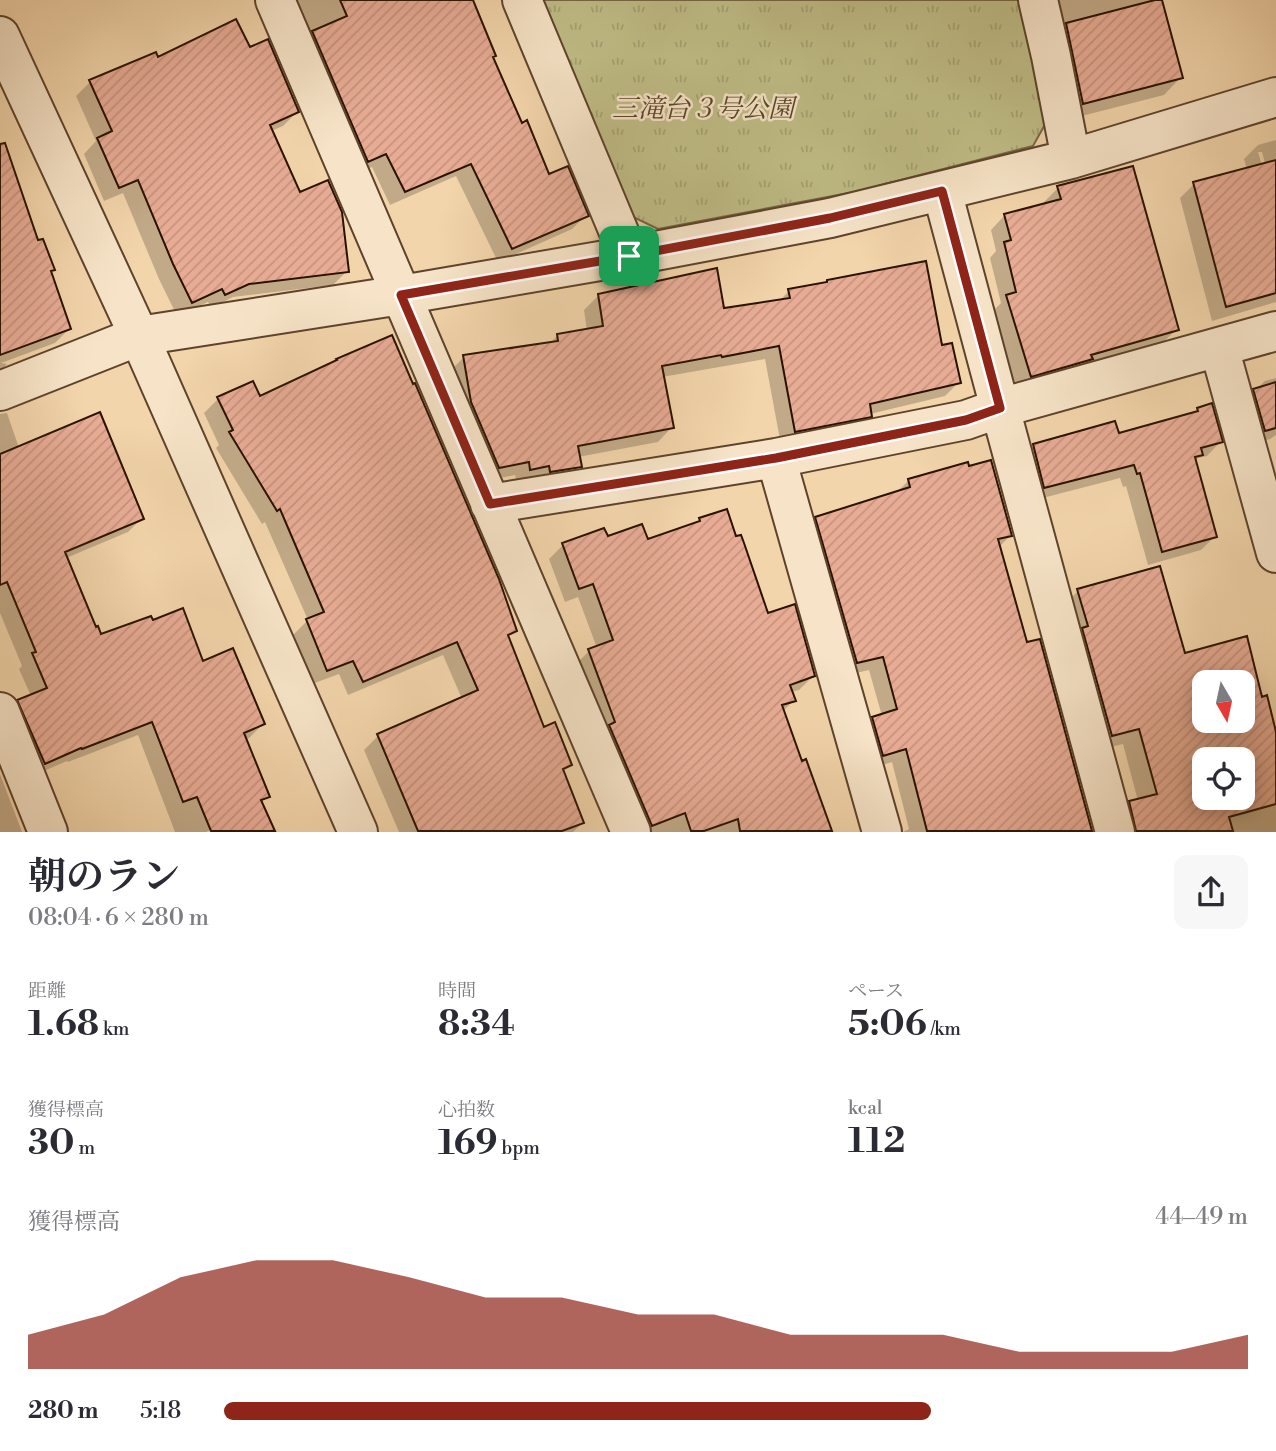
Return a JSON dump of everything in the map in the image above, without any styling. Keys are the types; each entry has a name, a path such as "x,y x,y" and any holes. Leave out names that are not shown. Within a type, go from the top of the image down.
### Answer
{"street":[{"path":"275,0 631,831"},
{"path":"522,0 629,256"},
{"path":"1038,0 1071,159"},
{"path":"0,36 139,336 358,831"},
{"path":"0,391 139,336 401,295 830,218 1071,159 1276,97"},
{"path":"942,191 1115,831"},
{"path":"490,504 776,458 966,420 1000,408 1276,331"},
{"path":"1219,347 1276,552"},
{"path":"776,458 882,831"},
{"path":"0,712 48,831"}],"green space":[{"name":"三滝台３号公園","path":"539,0 1021,0 1048,119 1033,146 854,192 658,229 629,215"}],"building":[{"path":"340,0 473,0 496,56 493,57 522,123 527,120 549,174 568,166 589,216 512,249 471,164 405,192 386,154 368,162 312,31 347,16"},
{"path":"1162,0 1183,78 1083,104 1066,23"},
{"path":"236,19 250,47 268,39 299,112 270,125 300,192 328,180 342,212 349,272 249,284 225,295 222,289 192,303 138,180 119,188 97,138 112,131 89,80 156,52 158,57"},
{"path":"5,143 38,240 43,239 55,270 51,271 71,329 0,355 0,144"},
{"path":"1276,160 1276,293 1226,307 1193,182"},
{"path":"1133,166 1179,330 1091,355 1093,359 1031,377 1006,295 1016,292 1004,242 1011,240 1004,214 1061,199 1057,186"},
{"path":"926,261 942,345 952,343 961,383 870,404 872,417 795,432 779,346 662,366 674,428 578,446 582,467 550,472 549,466 530,470 529,462 499,468 471,402 463,355 558,341 557,334 603,326 598,294 717,268 724,308 790,298 788,289"},
{"path":"392,335 499,579 517,631 508,635 544,727 555,722 572,765 563,769 584,823 562,831 418,831 377,734 478,690 457,642 363,682 353,661 327,671 306,619 324,612 280,509 277,511 229,432 233,430 217,397 253,381 260,396"},
{"path":"1276,382 1276,428 1265,431 1253,389"},
{"path":"1212,403 1223,442 1201,448 1203,455 1195,457 1217,537 1162,552 1140,473 1137,474 1134,465 1044,488 1033,444 1115,421 1119,433 1198,411 1197,408"},
{"path":"100,412 144,519 65,552 96,627 98,626 101,634 151,616 153,620 183,608 203,661 233,648 265,724 244,733 270,797 261,800 275,831 211,831 197,797 183,802 152,722 45,764 17,700 47,688 32,653 36,652 7,582 0,585 0,454"},
{"path":"991,460 1012,536 998,539 1027,642 1040,639 1092,831 927,831 906,749 883,756 872,717 897,709 883,657 857,663 815,517 910,487 908,479 968,462 969,466"},
{"path":"727,509 736,536 741,535 768,613 795,604 815,676 790,685 796,701 782,705 802,761 806,759 832,831 740,831 738,819 704,831 691,831 685,813 652,826 609,725 615,722 588,649 613,640 593,584 579,589 562,543 604,528 608,536 642,524 648,539"},
{"path":"1160,566 1185,653 1247,636 1262,697 1267,695 1276,732 1276,804 1255,810 1255,747 1192,747 1192,810 1254,810 1229,817 1233,831 1136,831 1129,801 1157,794 1139,729 1112,736 1082,628 1088,626 1077,589"}],"route":[{"path":"942,191 1000,408 966,420 776,458 490,504 401,295 629,256 830,218 942,191"}]}
